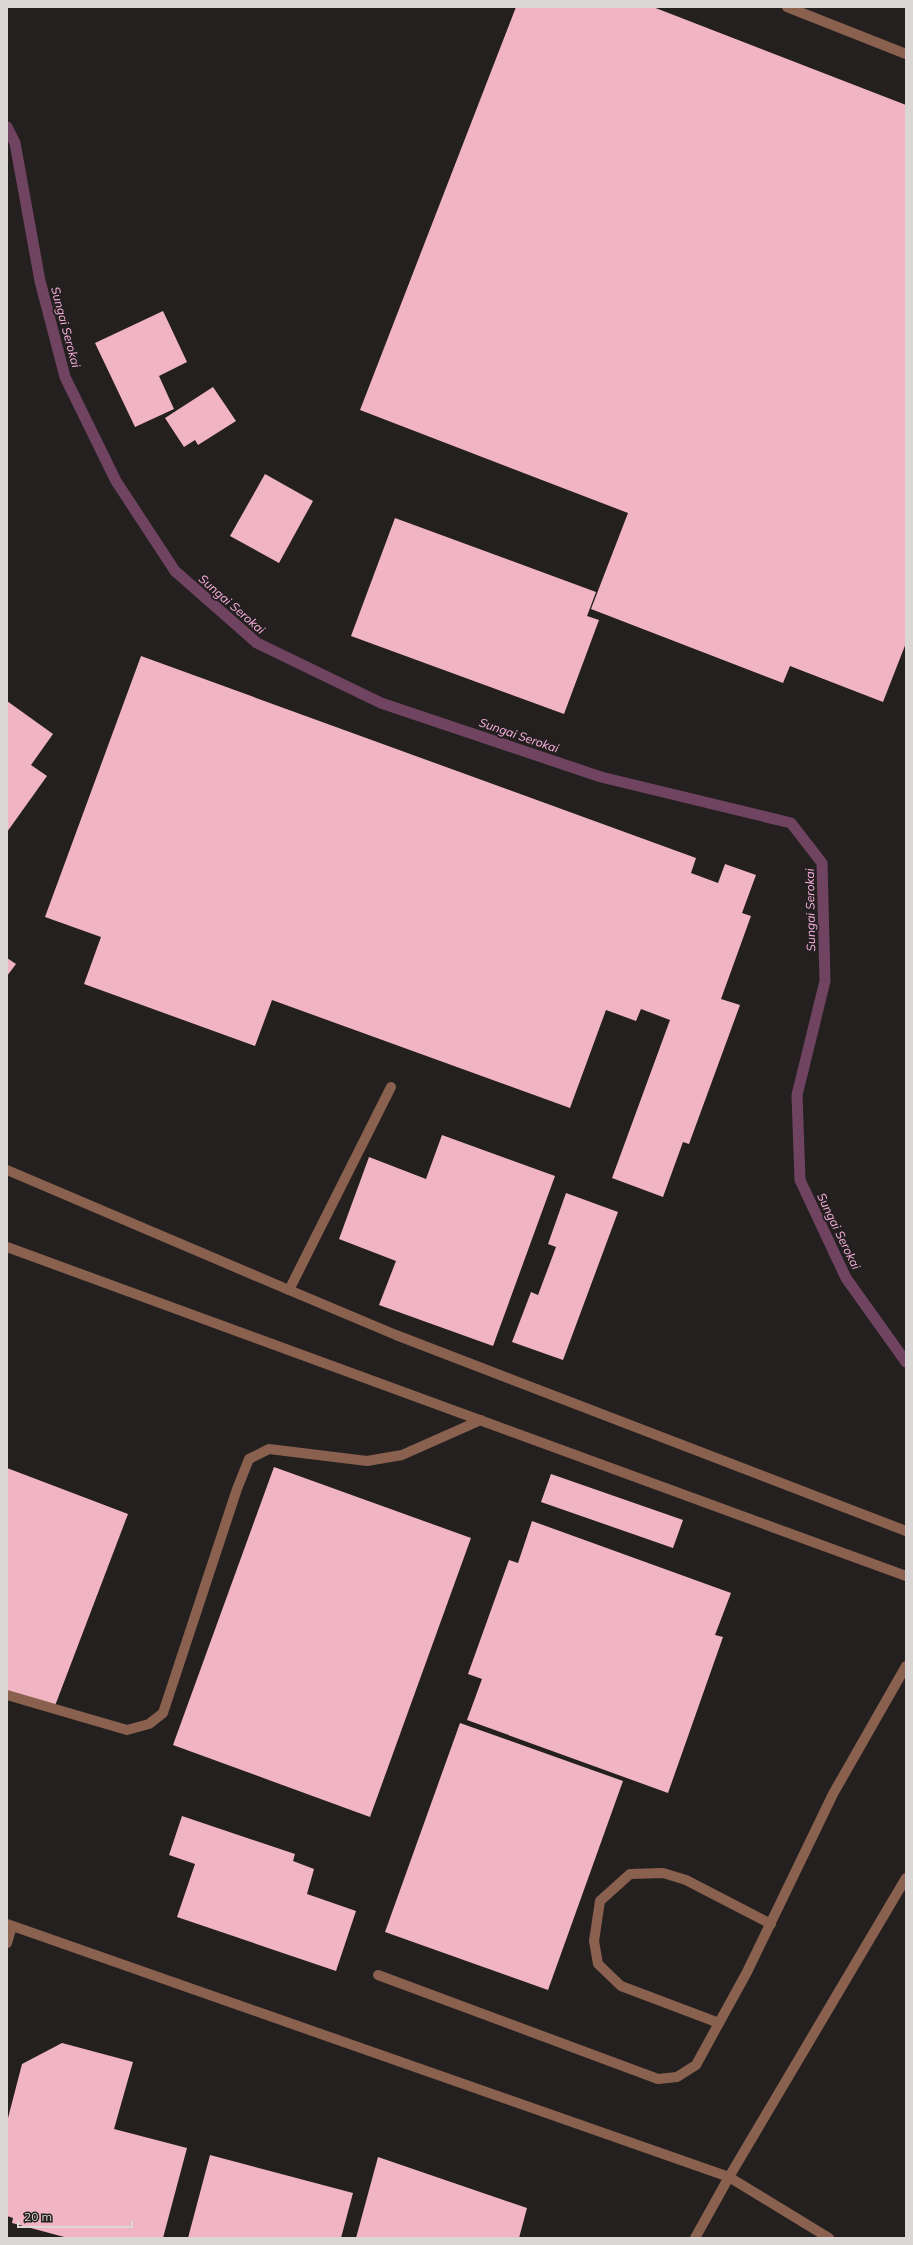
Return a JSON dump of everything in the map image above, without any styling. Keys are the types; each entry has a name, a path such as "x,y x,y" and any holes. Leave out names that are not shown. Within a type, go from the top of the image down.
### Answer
{"lane":[{"path":"787,7 906,54"},
{"path":"289,1290 391,1087"},
{"path":"7,1170 289,1290 404,1337 906,1531"},
{"path":"7,1247 906,1576"},
{"path":"7,1695 127,1730 149,1724 163,1712 237,1489 249,1459 269,1449 367,1461 402,1456 481,1420"},
{"path":"378,1976 658,2079 677,2077 696,2065 748,1972 833,1794 906,1666"},
{"path":"719,2023 621,1986 598,1964 594,1940 600,1901 630,1874 663,1873 686,1880 771,1924"},
{"path":"695,2238 729,2177 906,1878"},
{"path":"7,1943 9,1925 729,2177 829,2238"}],"building":[{"path":"516,7 653,7 906,105 906,643 883,702 790,666 783,683 591,609 628,513 360,410"},
{"path":"163,311 187,362 159,376 174,409 135,427 95,343"},
{"path":"213,387 236,421 198,445 195,440 184,447 165,418"},
{"path":"265,474 313,501 279,563 230,536"},
{"path":"395,518 596,592 587,616 599,620 564,714 351,636"},
{"path":"141,656 696,858 691,873 718,883 725,864 756,875 742,913 751,916 721,999 740,1005 689,1144 683,1142 663,1197 612,1178 670,1020 641,1009 636,1021 606,1010 570,1108 272,1000 255,1046 84,984 101,937 45,917"},
{"path":"7,701 53,734 31,765 47,776 7,832"},
{"path":"7,958 16,964 7,976"},
{"path":"442,1135 555,1176 493,1346 379,1305 396,1261 339,1239 369,1157 426,1179"},
{"path":"566,1193 618,1212 563,1360 512,1342 531,1292 538,1295 556,1247 548,1244"},
{"path":"274,1467 471,1538 370,1817 173,1745"},
{"path":"7,1468 128,1514 53,1711 7,1694"},
{"path":"551,1474 683,1520 673,1548 541,1502"},
{"path":"532,1521 731,1593 715,1635 723,1637 668,1793 467,1720 482,1679 468,1674 509,1560 518,1563"},
{"path":"460,1723 623,1781 548,1990 385,1932"},
{"path":"182,1816 295,1854 293,1861 314,1869 307,1894 356,1911 336,1971 177,1917 195,1864 169,1855"},
{"path":"62,2043 133,2062 114,2129 187,2148 163,2238 68,2238 12,2223 13,2218 7,2216 7,2122 22,2064"},
{"path":"210,2155 353,2193 341,2238 188,2238"},
{"path":"378,2157 527,2208 519,2238 356,2238"}],"waterway":[{"name":"Sungai Serokai","path":"7,127 15,143 40,281 65,377 116,481 175,571 257,643 381,703 601,777 791,823 822,863 825,981 797,1095 800,1180 846,1278 906,1362"}]}
